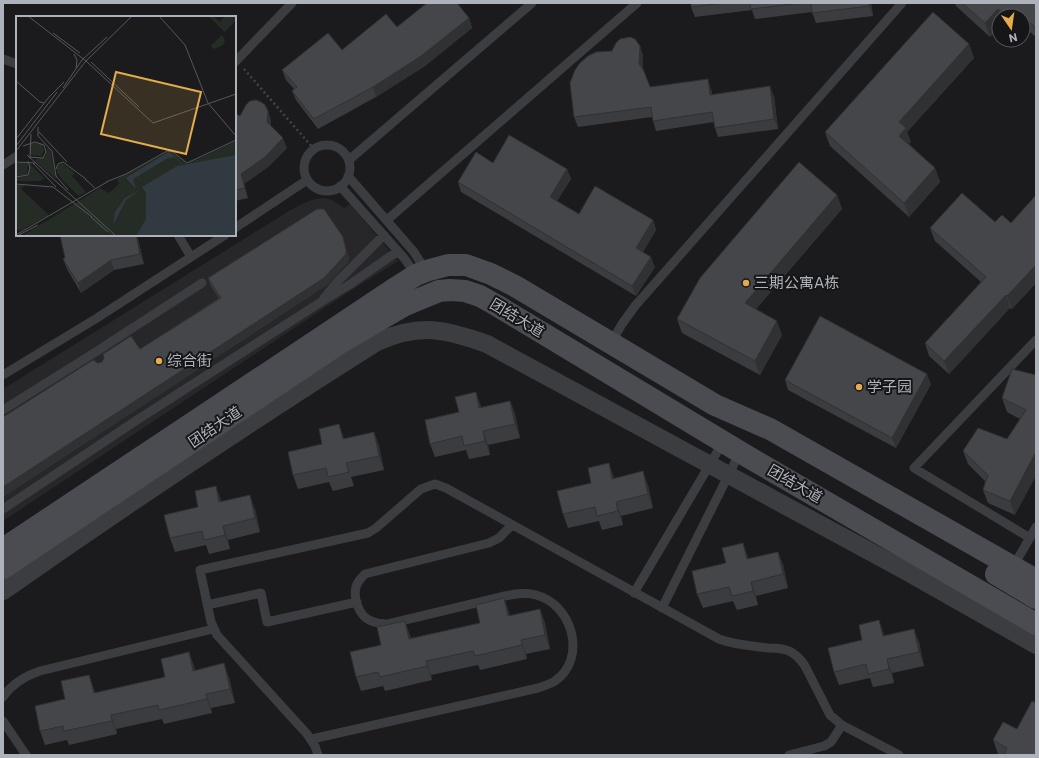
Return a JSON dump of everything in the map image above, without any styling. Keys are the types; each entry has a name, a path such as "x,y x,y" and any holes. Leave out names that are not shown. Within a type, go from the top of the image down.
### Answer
{"main road":[{"name":"团结大道","path":"3,549 394,288 421,273 448,265 466,265 475,267 515,286 715,405 770,429 1036,580"},
{"name":"团结大道","path":"3,568 340,343 405,305 439,291 450,290 480,296 738,451 1036,624"},
{"path":"715,405 763,439 1036,598"},
{"path":"738,451 806,475 1036,610"}],"street":[{"path":"3,591 80,537 217,445 377,342 412,330 423,330 450,332 488,344 898,566 1036,644"}],"lane":[{"path":"236,61 292,3"},
{"path":"349,160 532,3"},
{"path":"387,220 637,3"},
{"path":"611,343 635,306 902,3"},
{"path":"3,59 16,64"},
{"path":"328,144 337,147 344,152 349,160 350,169 348,176 340,186 334,189 325,191 316,188 304,175 303,166 306,157 319,146 328,144"},
{"path":"3,154 15,158"},
{"path":"3,165 15,158"},
{"path":"348,176 414,252 421,273"},
{"path":"236,227 308,180"},
{"path":"340,186 398,251 421,273"},
{"path":"321,302 338,281 384,235"},
{"path":"179,236 191,257"},
{"path":"3,375 98,318 223,236"},
{"path":"3,509 135,416 349,285 398,251"},
{"path":"3,410 95,356 202,283"},
{"path":"1030,538 914,468 1036,340"},
{"path":"634,593 710,465 738,451"},
{"path":"662,608 728,475 738,451"},
{"path":"318,755 312,739 213,629 200,570 368,533 422,489 438,484 634,593 727,642 783,649 791,652 805,666 830,715 842,725 899,755"},
{"path":"312,739 548,684 556,680 561,675 573,653 573,636 564,615 547,599 536,594 524,593 506,596 388,624 369,620 360,612 355,587 365,574 489,543 499,538 512,525"},
{"path":"1013,567 1036,528"},
{"path":"207,604 261,593 267,622 357,602"},
{"path":"3,697 11,687 18,682 40,671 213,629"},
{"path":"3,721 26,755"},
{"path":"789,755 824,746 831,742 842,725"}],"path":[{"path":"236,61 314,149"}],"shaded area":[{"path":"325,198 332,200 344,208 350,204 398,261 347,293 3,521 3,389 289,211 315,199"}],"building":[{"path":"427,3 457,3 469,18 421,56 373,87 314,119 292,91 297,87 282,70 328,33 342,50 386,14 397,27"},
{"path":"691,3 725,3 691,7"},
{"path":"750,3 801,3 751,9"},
{"path":"811,3 869,3 869,6 812,13"},
{"path":"962,3 1036,3 1036,28 1031,24 1031,8 991,8 991,17 985,23"},
{"path":"933,12 969,44 899,122 906,128 899,136 935,168 904,203 825,132"},
{"path":"630,37 635,39 640,46 639,64 643,69 650,87 708,79 710,95 770,86 774,119 715,128 712,112 653,121 651,107 574,117 570,83 575,70 588,56 596,52 612,51 620,39"},
{"path":"256,100 265,105 268,111 267,122 283,138 265,157 241,174 245,188 236,190 236,114 240,116 250,101"},
{"path":"509,135 567,169 550,197 579,214 595,186 653,220 636,248 651,257 632,286 458,182 476,152 493,163"},
{"name":"三期公寓A栋","path":"799,162 837,195 745,303 777,321 755,361 677,319 700,278"},
{"path":"962,193 995,222 1002,215 1011,223 1036,195 1036,265 944,361 925,343 986,277 930,228"},
{"name":"综合街","path":"317,209 324,209 343,237 346,250 346,254 324,278 3,487 3,417 93,360 98,363 102,362 104,358 103,354 131,336 140,349 221,298 208,278"},
{"path":"60,236 136,236 140,254 111,260 78,283 63,259 65,258"},
{"name":"学子园","path":"820,316 927,374 892,438 785,380"},
{"path":"1012,369 1036,375 1036,452 1010,501 983,490 988,475 963,451 978,428 1007,439 1026,410 1002,398"},
{"path":"476,392 479,408 510,401 515,424 483,431 485,441 464,446 462,436 430,444 425,420 459,412 455,397"},
{"path":"339,424 343,439 374,432 379,456 346,463 349,472 328,477 326,468 293,475 288,452 322,444 319,429"},
{"path":"609,463 612,479 643,471 648,494 616,502 618,511 597,516 595,507 563,514 557,491 591,483 588,468"},
{"path":"216,486 219,502 250,495 255,518 223,526 225,535 204,540 202,531 170,538 164,515 198,507 195,491"},
{"path":"743,543 747,559 778,552 783,574 751,582 753,591 732,596 729,587 697,594 692,571 726,563 722,548"},
{"path":"504,598 508,616 540,609 545,635 521,640 522,645 475,656 473,651 426,661 427,666 380,677 378,672 356,677 350,652 381,645 377,627 405,621 409,639 480,623 476,605"},
{"path":"879,620 883,636 914,629 919,652 887,659 889,669 868,674 866,664 834,672 828,648 862,640 859,625"},
{"path":"189,652 193,671 224,663 230,689 206,694 207,699 159,710 158,705 111,715 112,721 64,731 63,726 40,731 35,706 65,699 61,681 89,675 94,693 165,677 161,659"},
{"path":"1032,701 1036,703 1036,755 1004,755 1007,748 993,740 1003,722 1017,729"}],"place":[{"name":"三期公寓A栋","path":"746,283"},
{"name":"综合街","path":"159,361"},
{"name":"学子园","path":"859,387"}]}
